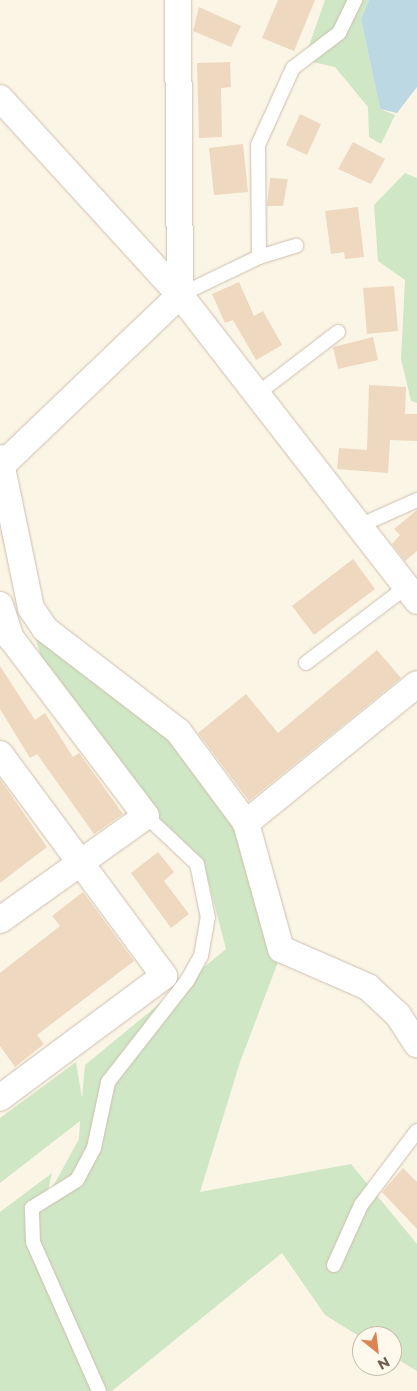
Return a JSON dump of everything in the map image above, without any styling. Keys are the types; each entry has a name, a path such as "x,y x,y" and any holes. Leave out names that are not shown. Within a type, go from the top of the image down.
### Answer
{"street":[{"path":"178,0 180,295 1,463 31,608 44,629 178,731 246,823 281,949 368,986 398,1015 417,1044"},
{"path":"0,98 180,295 412,594"},
{"path":"0,605 11,638 146,816 79,861 0,920"},
{"path":"246,823 417,684"},
{"path":"0,754 164,976 0,1098"}],"lane":[{"path":"259,257 258,145 293,68 339,33 355,0"},
{"path":"180,295 259,257 296,246"},
{"path":"257,394 338,332"},
{"path":"359,526 417,500"},
{"path":"306,663 412,594"},
{"path":"99,1391 33,1242 32,1208 77,1180 94,1148 108,1082 187,981 201,956 208,918 197,864 146,816"},
{"path":"334,1265 360,1205 417,1131"}],"green space":[{"path":"325,0 369,0 361,19 380,109 395,115 381,144 369,137 368,107 335,67 304,60"},
{"path":"405,173 417,178 417,403 411,401 401,359 405,280 378,261 374,205"},
{"path":"34,634 179,739 242,841 265,930 278,962 240,1062 200,1192 351,1164 417,1244 417,1371 402,1362 402,1326 352,1326 352,1332 325,1315 282,1253 112,1391 0,1391 0,1212 52,1173 46,1199 79,1139 80,1121 0,1183 0,1118 76,1062 82,1098 85,1065 226,949 207,876 146,820 42,659"}],"water":[{"path":"369,0 417,0 417,87 397,113 380,109 361,19"}],"building":[{"path":"278,0 315,0 294,51 262,38"},
{"path":"199,7 241,26 231,47 193,31"},
{"path":"230,62 231,87 221,88 222,137 199,138 197,63"},
{"path":"300,114 321,124 307,155 286,145"},
{"path":"353,142 385,159 371,184 338,169"},
{"path":"243,144 248,192 214,195 209,148"},
{"path":"270,178 288,179 283,206 267,206"},
{"path":"358,207 364,257 345,259 344,252 331,254 325,211"},
{"path":"239,282 254,316 263,311 282,345 256,360 233,320 225,323 212,294"},
{"path":"394,286 398,331 367,334 363,288"},
{"path":"373,337 378,360 338,369 333,347"},
{"path":"369,385 406,387 405,414 417,414 417,441 390,440 388,473 337,469 339,448 367,450"},
{"path":"417,510 417,551 405,561 392,544 400,535 394,529"},
{"path":"353,559 375,589 314,635 292,606"},
{"path":"377,650 401,678 249,801 198,733 246,694 278,733"},
{"path":"0,666 35,720 45,713 73,757 79,753 123,814 94,834 37,754 30,758 0,709"},
{"path":"0,779 47,847 0,883"},
{"path":"158,852 174,872 164,881 189,914 171,928 131,873"},
{"path":"83,892 134,961 37,1035 44,1044 15,1067 0,1046 0,973 60,926 52,916"},
{"path":"403,1168 417,1182 417,1229 382,1192"}]}
